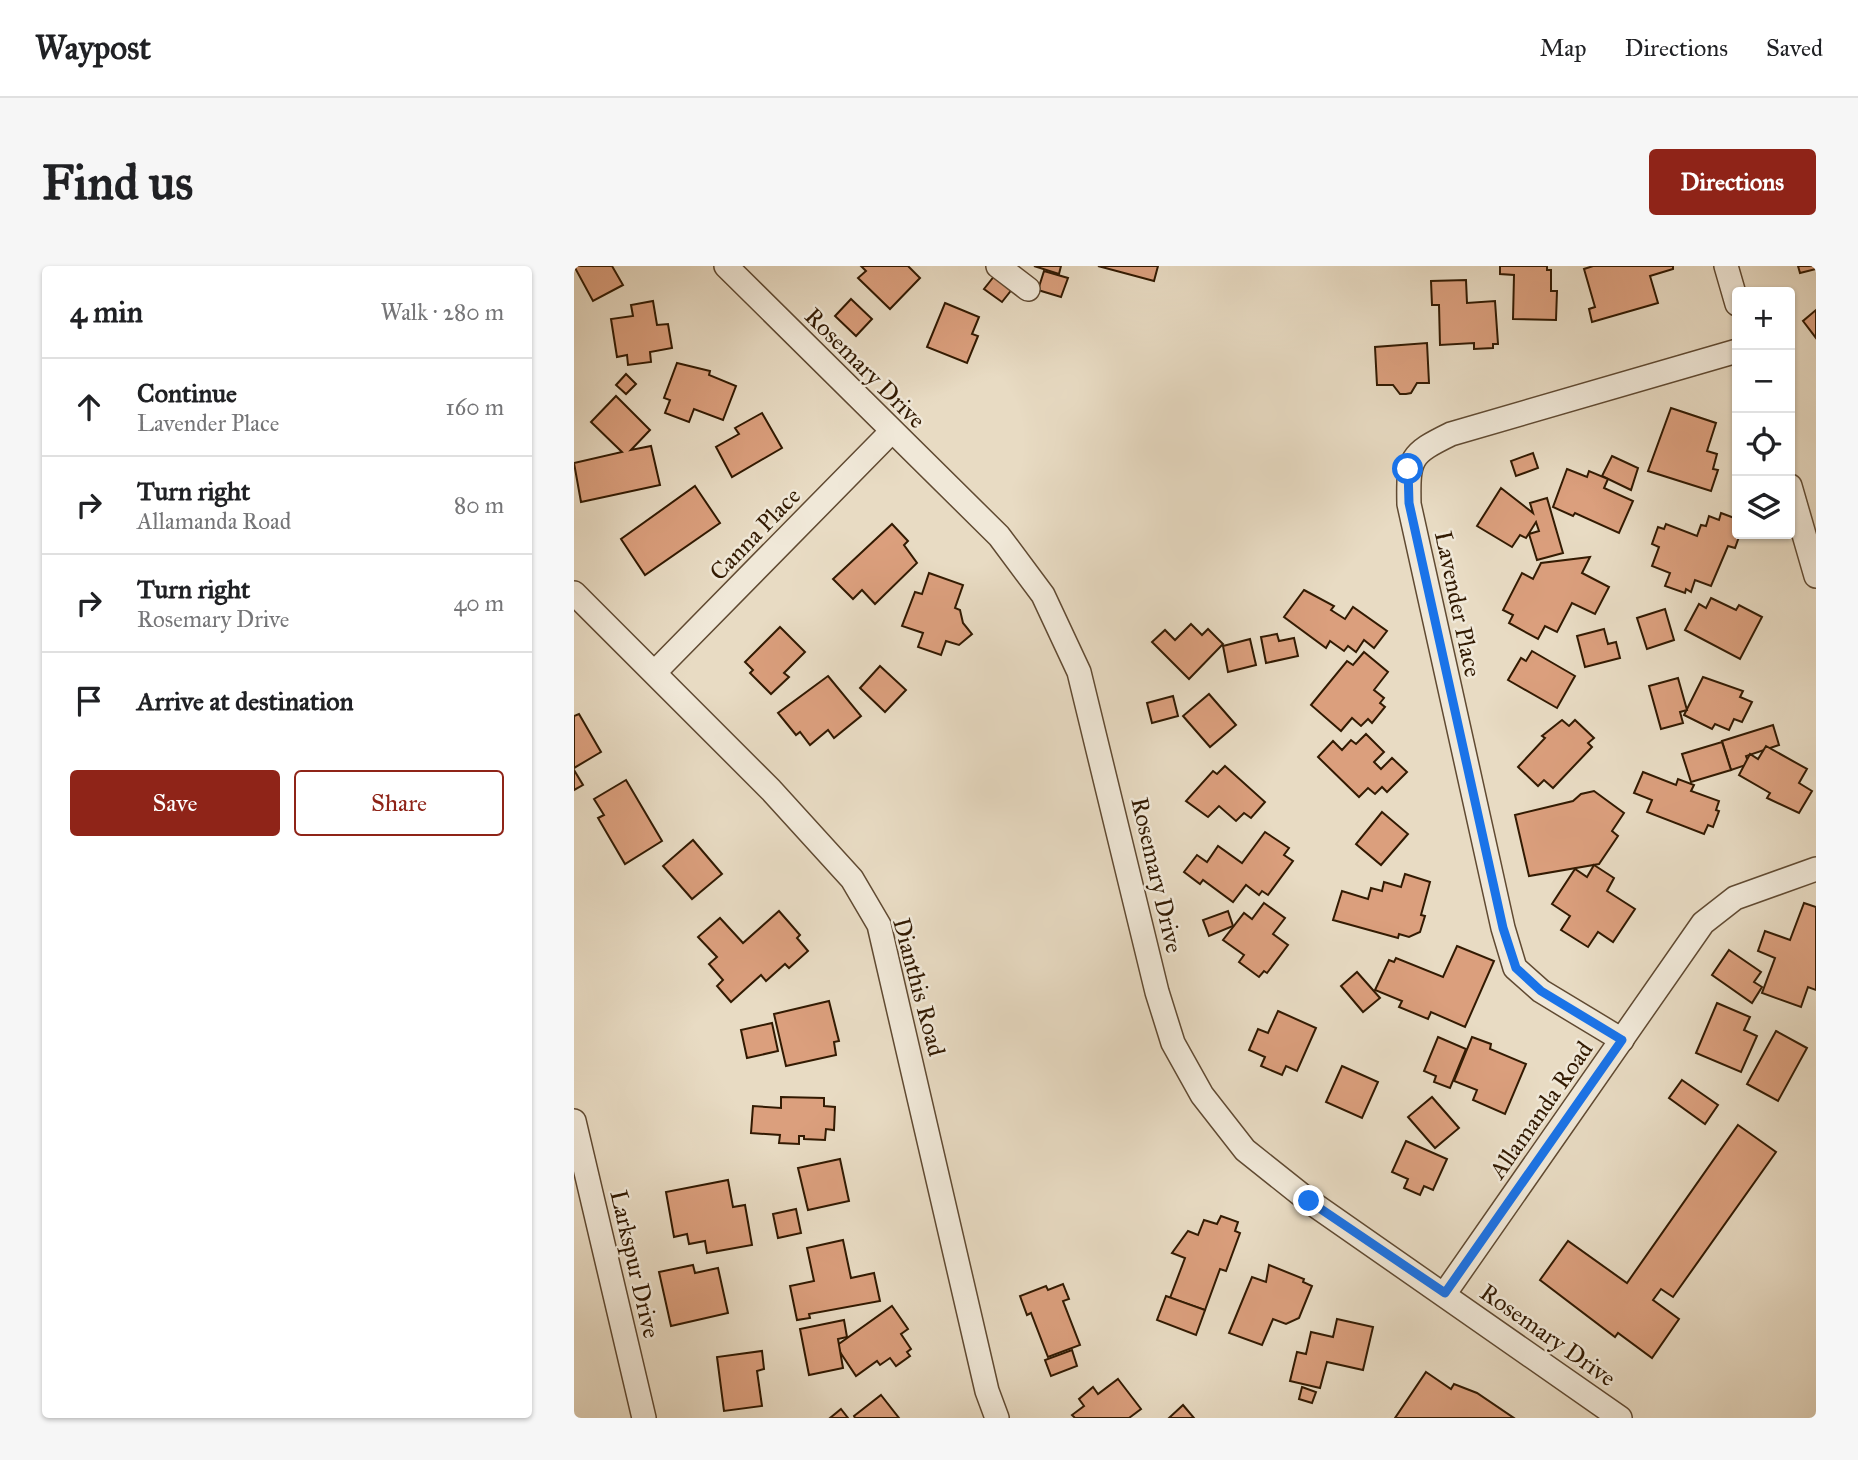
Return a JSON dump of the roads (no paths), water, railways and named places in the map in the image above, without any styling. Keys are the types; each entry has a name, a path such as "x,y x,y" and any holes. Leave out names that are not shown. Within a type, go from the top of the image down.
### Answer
{"street":[{"name":"Rosemary Drive","path":"726,266 999,536 1042,595 1069,650 1086,699 1157,992 1173,1043 1202,1095 1245,1150 1309,1201 1445,1293 1620,1418"},
{"path":"998,266 1028,289"},
{"path":"1726,266 1732,287"},
{"name":"Lavender Place","path":"1622,1040 1541,991 1516,968 1503,928 1409,503 1408,469 1424,447 1451,434 1732,352"},
{"name":"Canna Place","path":"656,672 891,432"},
{"path":"1795,503 1816,576"},
{"name":"Dianthis Road","path":"574,593 656,672 852,879 879,925 987,1391 997,1418"},
{"name":"Allamanda Road","path":"1445,1293 1703,923 1735,898 1816,869"},
{"name":"Larkspur Drive","path":"574,1121 645,1418"}]}
